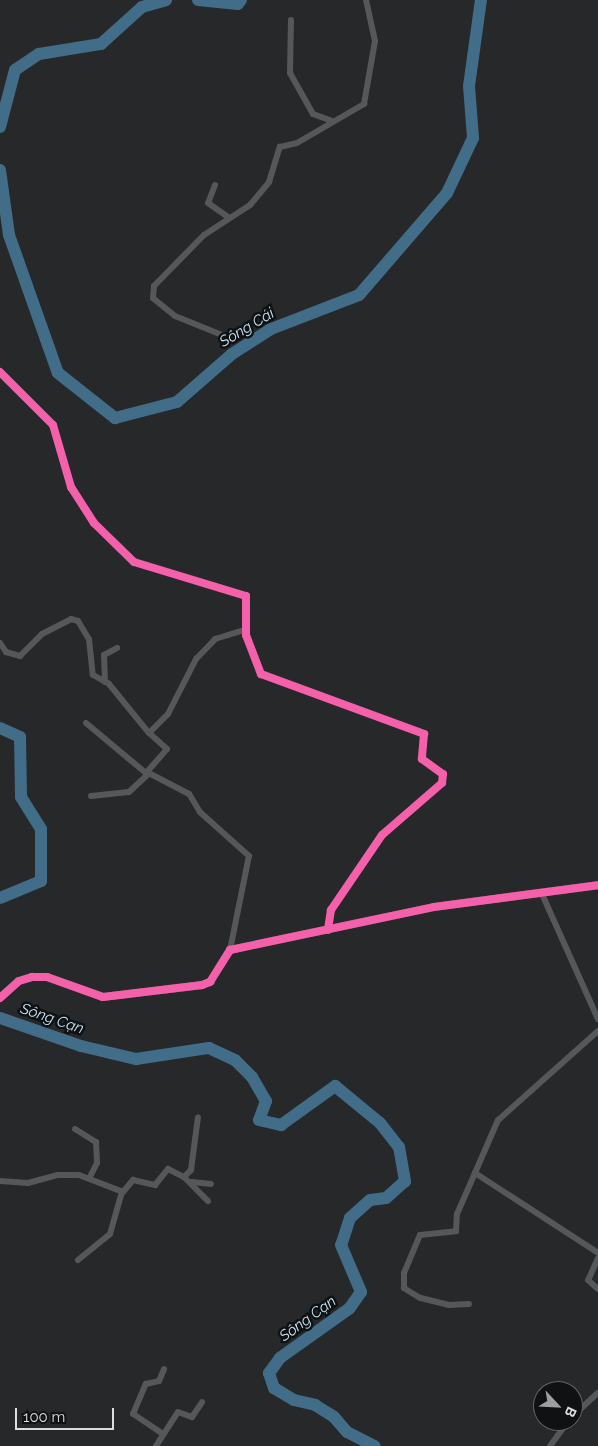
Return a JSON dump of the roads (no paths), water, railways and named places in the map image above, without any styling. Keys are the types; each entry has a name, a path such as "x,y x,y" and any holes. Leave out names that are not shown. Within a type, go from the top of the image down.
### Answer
{"street":[{"path":"227,337 200,330 153,296 161,276 228,217 247,208 269,182 280,147 297,143 333,122 359,110 366,98 375,41 366,0"},
{"path":"291,20 290,73 313,114 333,122"},
{"path":"215,185 208,203 228,217"},
{"path":"0,372 53,425 71,487 107,537 138,565 162,568 191,582 245,595 245,630 261,674 422,732 422,759 444,777 427,800 382,835 332,910 328,930"},
{"path":"0,643 6,652 20,656 42,634 76,620 89,639 93,675 105,682 149,733 167,746 148,774 129,792 91,796"},
{"path":"149,733 168,714 193,664 206,648 215,639 245,630"},
{"path":"105,682 104,654 117,648"},
{"path":"1,998 18,982 32,977 47,978 103,997 202,985 210,982 230,950 249,856 218,830 189,794 148,774 86,723"},
{"path":"230,950 434,907 598,885"},
{"path":"542,894 598,1019"},
{"path":"469,1304 448,1305 420,1298 404,1288 404,1273 420,1236 456,1231 457,1214 498,1120 598,1031"},
{"path":"184,1177 191,1170 198,1118"},
{"path":"76,1130 96,1142 96,1163 90,1177"},
{"path":"78,1260 110,1234 122,1192 133,1180 155,1185 168,1169 192,1182 208,1201"},
{"path":"475,1173 598,1253"},
{"path":"0,1181 28,1183 58,1175 90,1177 122,1192"},
{"path":"192,1182 211,1184"},
{"path":"598,1258 588,1280 598,1289"},
{"path":"163,1434 133,1414 146,1384 159,1380 164,1369"},
{"path":"583,1407 598,1393"},
{"path":"156,1446 178,1412 192,1417 202,1402"},
{"path":"550,1446 561,1431"}],"waterway":[{"name":"Sông Cái","path":"0,127 15,70 39,54 101,44 142,7 166,0"},
{"name":"Sông Cái","path":"198,0 238,4 241,0"},
{"name":"Sông Cái","path":"0,170 9,235 58,373 115,418 177,402 232,354 271,329 359,295 447,193 473,138 469,86 481,0"},
{"name":"Sông Cạn","path":"0,728 20,737 21,797 41,829 41,881 0,898"},
{"name":"Sông Cạn","path":"0,1018 81,1046 136,1059 209,1048 235,1060 252,1077 266,1101 259,1120 281,1125 335,1086 380,1123 399,1147 405,1181 386,1198 370,1200 350,1218 341,1245 361,1292 350,1308 280,1358 269,1373 274,1388 294,1400 315,1405 334,1417 347,1432 375,1446"}]}
